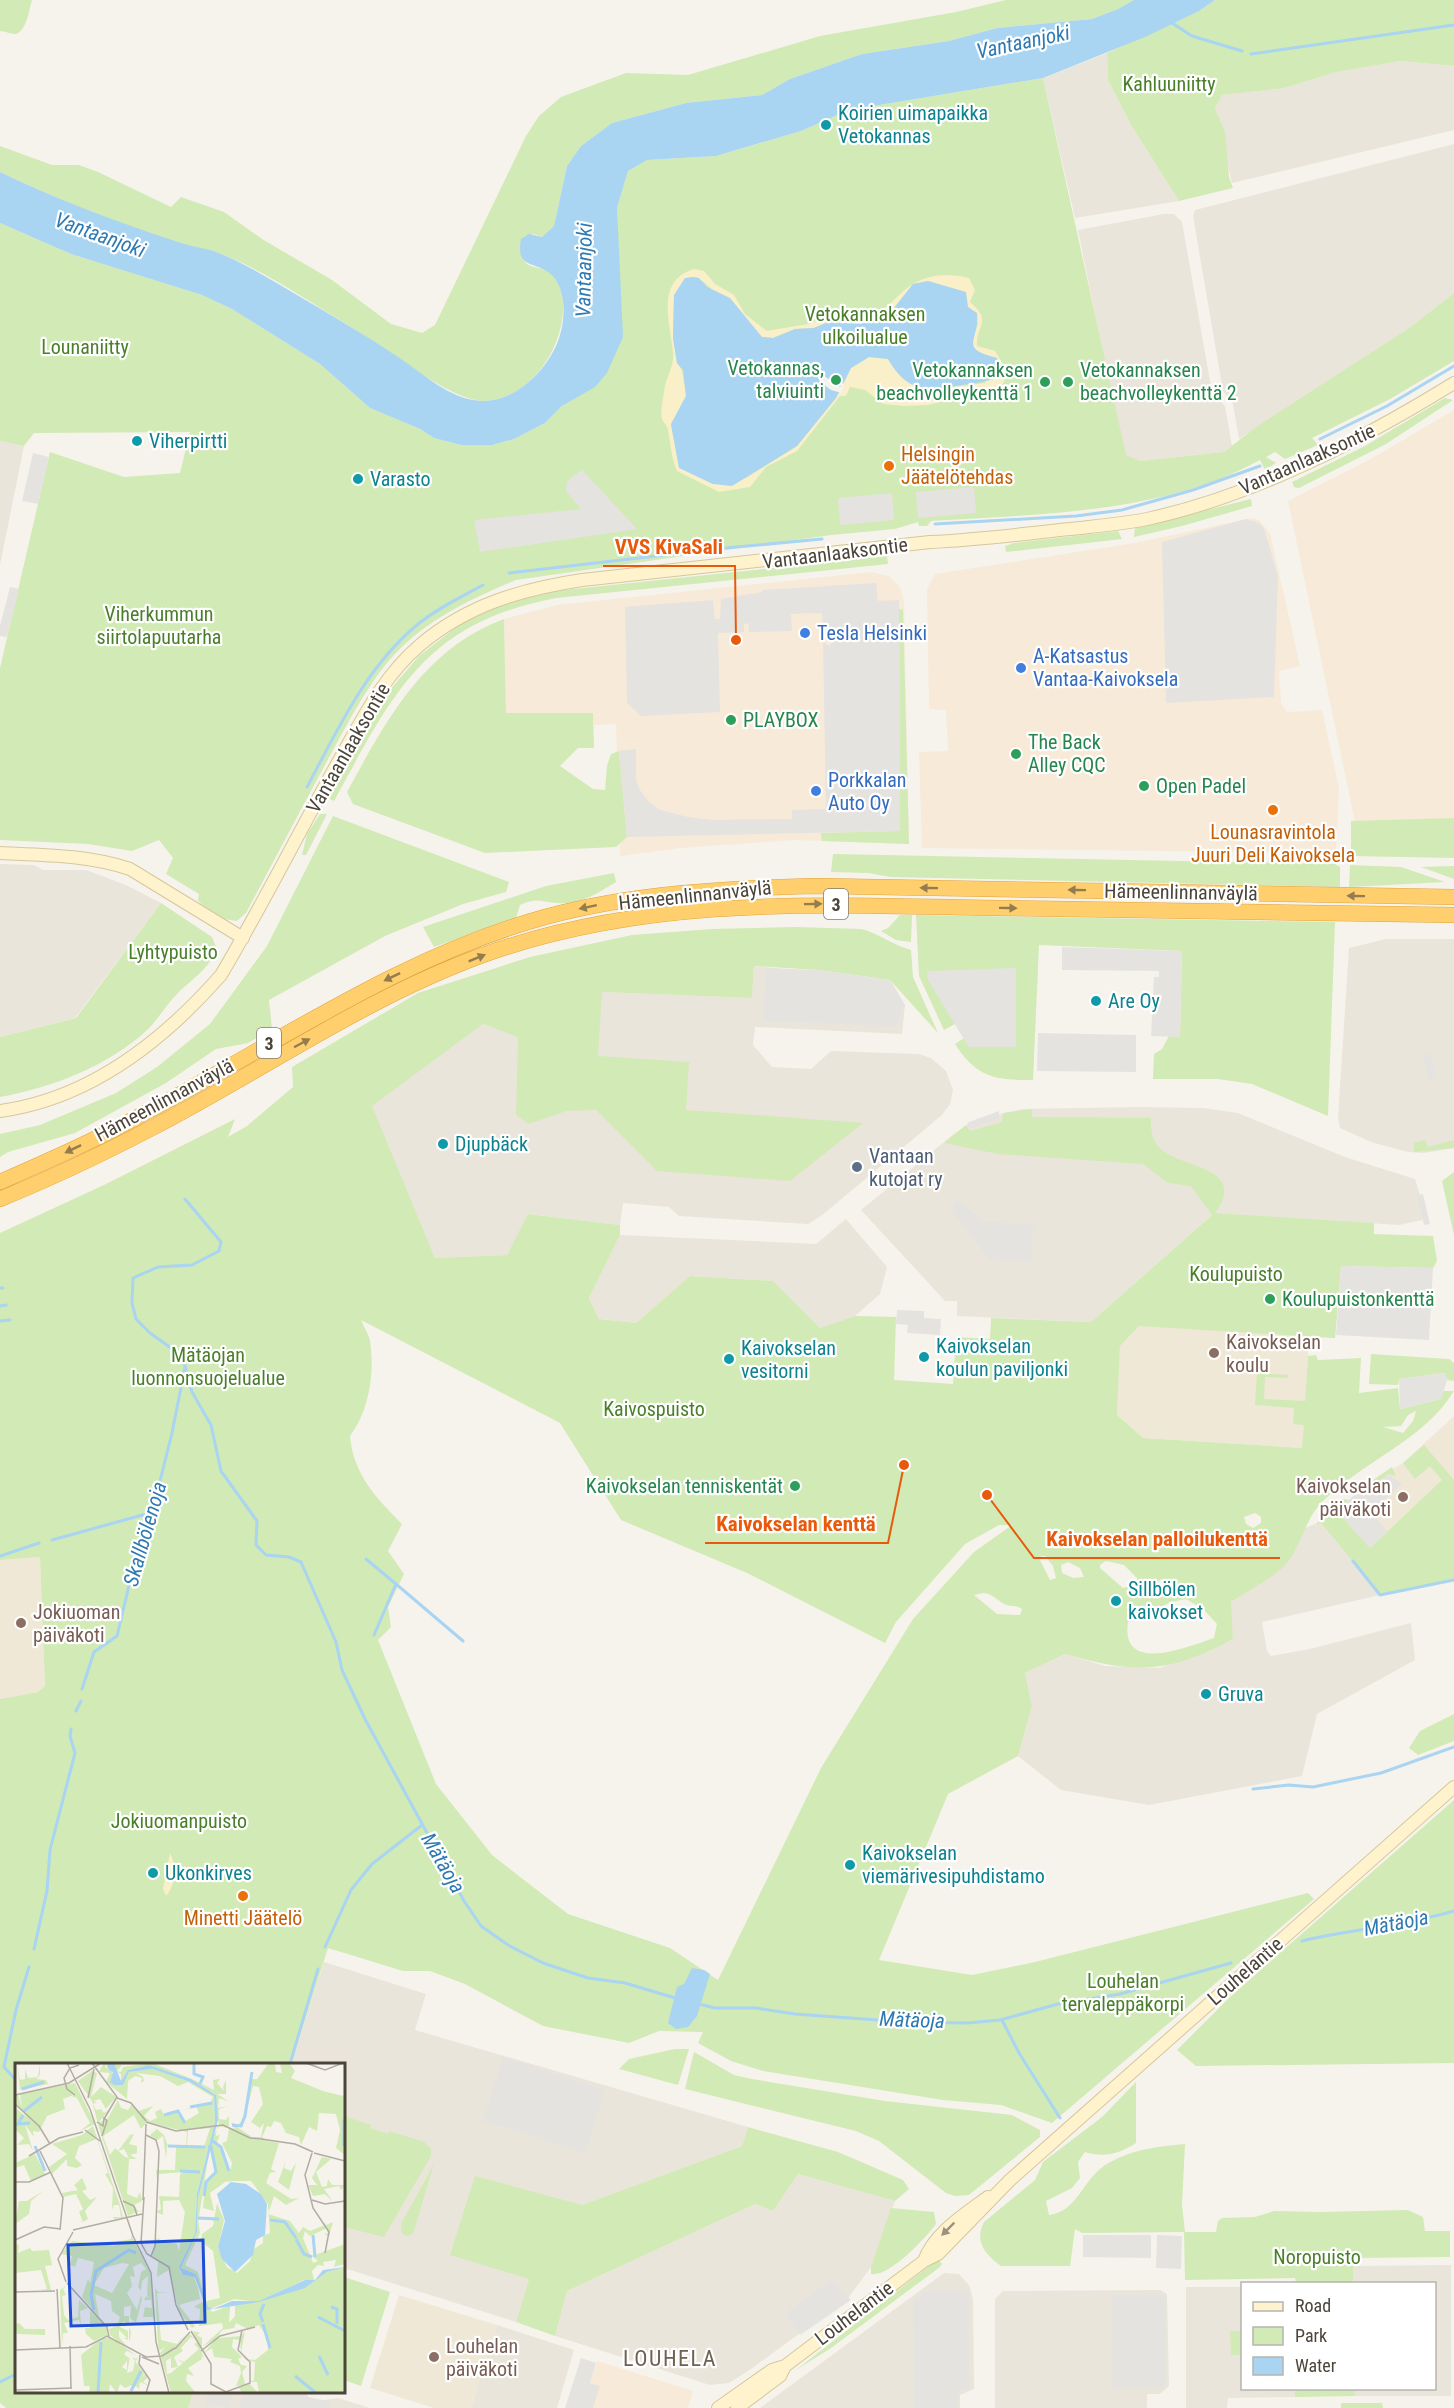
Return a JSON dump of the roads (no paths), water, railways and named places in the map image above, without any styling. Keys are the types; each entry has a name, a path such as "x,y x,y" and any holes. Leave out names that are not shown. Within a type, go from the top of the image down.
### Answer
{"highway":[{"name":"Hämeenlinnanväylä","path":"0,1182 147,1112 342,1001 416,965 473,941 545,917 638,897 749,887 819,886 1454,897"},
{"name":"Hämeenlinnanväylä","path":"0,1199 56,1176 154,1127 310,1039 421,983 482,956 596,924 693,909 820,904 1454,915"}],"main road":[{"name":"Vantaanlaaksontie","path":"0,1111 45,1099 119,1067 152,1044 202,997 221,975 243,938 314,805 388,678 420,645 444,627 484,604 529,588 582,580 930,542 986,539 1147,519 1211,500 1266,480 1372,432 1454,383"},
{"path":"0,853 81,857 130,869 243,938"},
{"name":"Louhelantie","path":"718,2408 772,2370 785,2366 924,2261 938,2254 1010,2180 1454,1787"},
{"name":"Louhelantie","path":"737,2408 780,2376 785,2366"}],"water":[{"name":"Vantaanjoki","path":"1134,0 1215,0 1199,11 1145,37 1043,78 849,110 801,131 716,156 647,160 628,171 617,208 623,337 607,373 595,387 562,406 545,423 514,439 492,445 461,445 434,438 420,429 370,408 320,364 232,309 202,295 71,254 0,223 0,172 110,218 231,258 348,325 448,391 469,399 494,400 507,396 530,381 549,359 562,327 564,310 558,284 548,272 523,259 520,248 521,239 529,234 542,237 554,226 567,166 581,146 612,123 686,103 762,95 790,79 862,54 949,41 997,28 1092,19"},
{"path":"685,278 699,278 707,287 730,298 762,337 773,338 795,329 814,328 828,322 860,324 874,320 890,313 913,284 928,281 966,292 968,307 977,313 974,347 977,351 997,358 1003,370 1001,376 984,381 943,388 924,388 901,377 888,359 869,357 851,368 836,398 797,446 732,486 713,484 679,468 671,424 686,396 683,370 677,363 673,338 674,295"},
{"path":"692,1968 704,1970 710,1974 697,2016 688,2027 676,2029 668,2023 677,1987 684,1984"}],"waterway":[{"path":"1172,23 1192,36 1242,51"},
{"path":"1251,54 1454,25"},
{"path":"1320,439 1387,406 1454,366"},
{"path":"935,524 1076,516 1122,510 1193,490 1260,466"},
{"path":"726,548 822,539"},
{"path":"509,573 699,551"},
{"path":"307,787 354,701 383,660 424,619 483,585"},
{"name":"Mätäoja","path":"185,1199 221,1242 219,1251 192,1265 158,1267 133,1278 132,1303 136,1319 150,1333 175,1351 185,1366 192,1392 211,1425 221,1471 257,1521 256,1545 266,1555 289,1557 301,1562 336,1642 342,1670 365,1719 464,1901 481,1926 508,1945 543,1963 588,1978 625,1983 675,1998"},
{"path":"0,1306 6,1305"},
{"path":"0,1321 10,1320"},
{"name":"Skallbölenoja","path":"82,1689 94,1652 117,1636 146,1514 158,1489 185,1367"},
{"path":"52,1540 146,1514"},
{"path":"0,1556 39,1543"},
{"path":"366,1559 396,1584"},
{"path":"1353,1561 1380,1595 1454,1580"},
{"path":"374,1635 396,1584 463,1641"},
{"name":"Skallbölenoja","path":"76,1711 81,1701"},
{"name":"Skallbölenoja","path":"34,1949 47,1891 50,1850 75,1753 70,1736 71,1729"},
{"path":"1253,1789 1289,1785 1313,1787 1381,1773 1454,1747"},
{"path":"325,1947 351,1890 372,1864 422,1825"},
{"name":"Mätäoja","path":"1302,1941 1454,1911"},
{"name":"Mätäoja","path":"699,2004 715,2008 756,2008 795,2014 905,2022 967,2023 1000,2020 1058,2004 1120,1994 1231,1963"},
{"name":"Skallbölenoja","path":"15,2079 4,2067 16,2010 29,1967"},
{"path":"290,2063 318,1969"},
{"path":"1002,2020 1019,2053 1060,2118"},
{"name":"Skallbölenoja","path":"0,2382 15,2374"}],"place":[{"name":"Koirien uimapaikka Vetokannas","path":"826,125"},
{"name":"Vetokannas, talviuinti","path":"836,380"},
{"name":"Vetokannaksen beachvolleykenttä 1","path":"1045,382"},
{"name":"Vetokannaksen beachvolleykenttä 2","path":"1068,382"},
{"name":"Viherpirtti","path":"137,441"},
{"name":"Helsingin Jäätelötehdas","path":"889,466"},
{"name":"Varasto","path":"358,479"},
{"name":"Tesla Helsinki","path":"805,633"},
{"name":"VVS KivaSali","path":"736,640"},
{"name":"A-Katsastus Vantaa-Kaivoksela","path":"1021,668"},
{"name":"PLAYBOX","path":"731,720"},
{"name":"The Back Alley CQC","path":"1016,754"},
{"name":"Open Padel","path":"1144,786"},
{"name":"Porkkalan Auto Oy","path":"816,791"},
{"name":"Lounasravintola Juuri Deli Kaivoksela","path":"1273,810"},
{"name":"Are Oy","path":"1096,1001"},
{"name":"Djupbäck","path":"443,1144"},
{"name":"Vantaan kutojat ry","path":"857,1167"},
{"name":"Koulupuistonkenttä","path":"1270,1299"},
{"name":"Kaivokselan koulu","path":"1214,1353"},
{"name":"Kaivokselan koulun paviljonki","path":"924,1357"},
{"name":"Kaivokselan vesitorni","path":"729,1359"},
{"name":"Kaivokselan kenttä","path":"904,1465"},
{"name":"Kaivokselan tenniskentät","path":"795,1486"},
{"name":"Kaivokselan palloilukenttä","path":"987,1495"},
{"name":"Kaivokselan päiväkoti","path":"1403,1497"},
{"name":"Sillbölen kaivokset","path":"1116,1601"},
{"name":"Jokiuoman päiväkoti","path":"21,1623"},
{"name":"Gruva","path":"1206,1694"},
{"name":"Kaivokselan viemärivesipuhdistamo","path":"850,1865"},
{"name":"Ukonkirves","path":"153,1873"},
{"name":"Minetti Jäätelö","path":"243,1896"},
{"name":"Louhelan päiväkoti","path":"434,2357"}],"district":[{"name":"LOUHELA","path":"670,2358"}],"park label":[{"name":"Kahluuniitty","path":"1169,84"},
{"name":"Vetokannaksen ulkoilualue","path":"865,326"},
{"name":"Lounaniitty","path":"85,347"},
{"name":"Viherkummun siirtolapuutarha","path":"159,626"},
{"name":"Lyhtypuisto","path":"173,952"},
{"name":"Koulupuisto","path":"1236,1274"},
{"name":"Mätäojan luonnonsuojelualue","path":"208,1366"},
{"name":"Kaivospuisto","path":"654,1409"},
{"name":"Jokiuomanpuisto","path":"179,1821"},
{"name":"Louhelan tervaleppäkorpi","path":"1123,1992"},
{"name":"Noropuisto","path":"1317,2257"}]}
